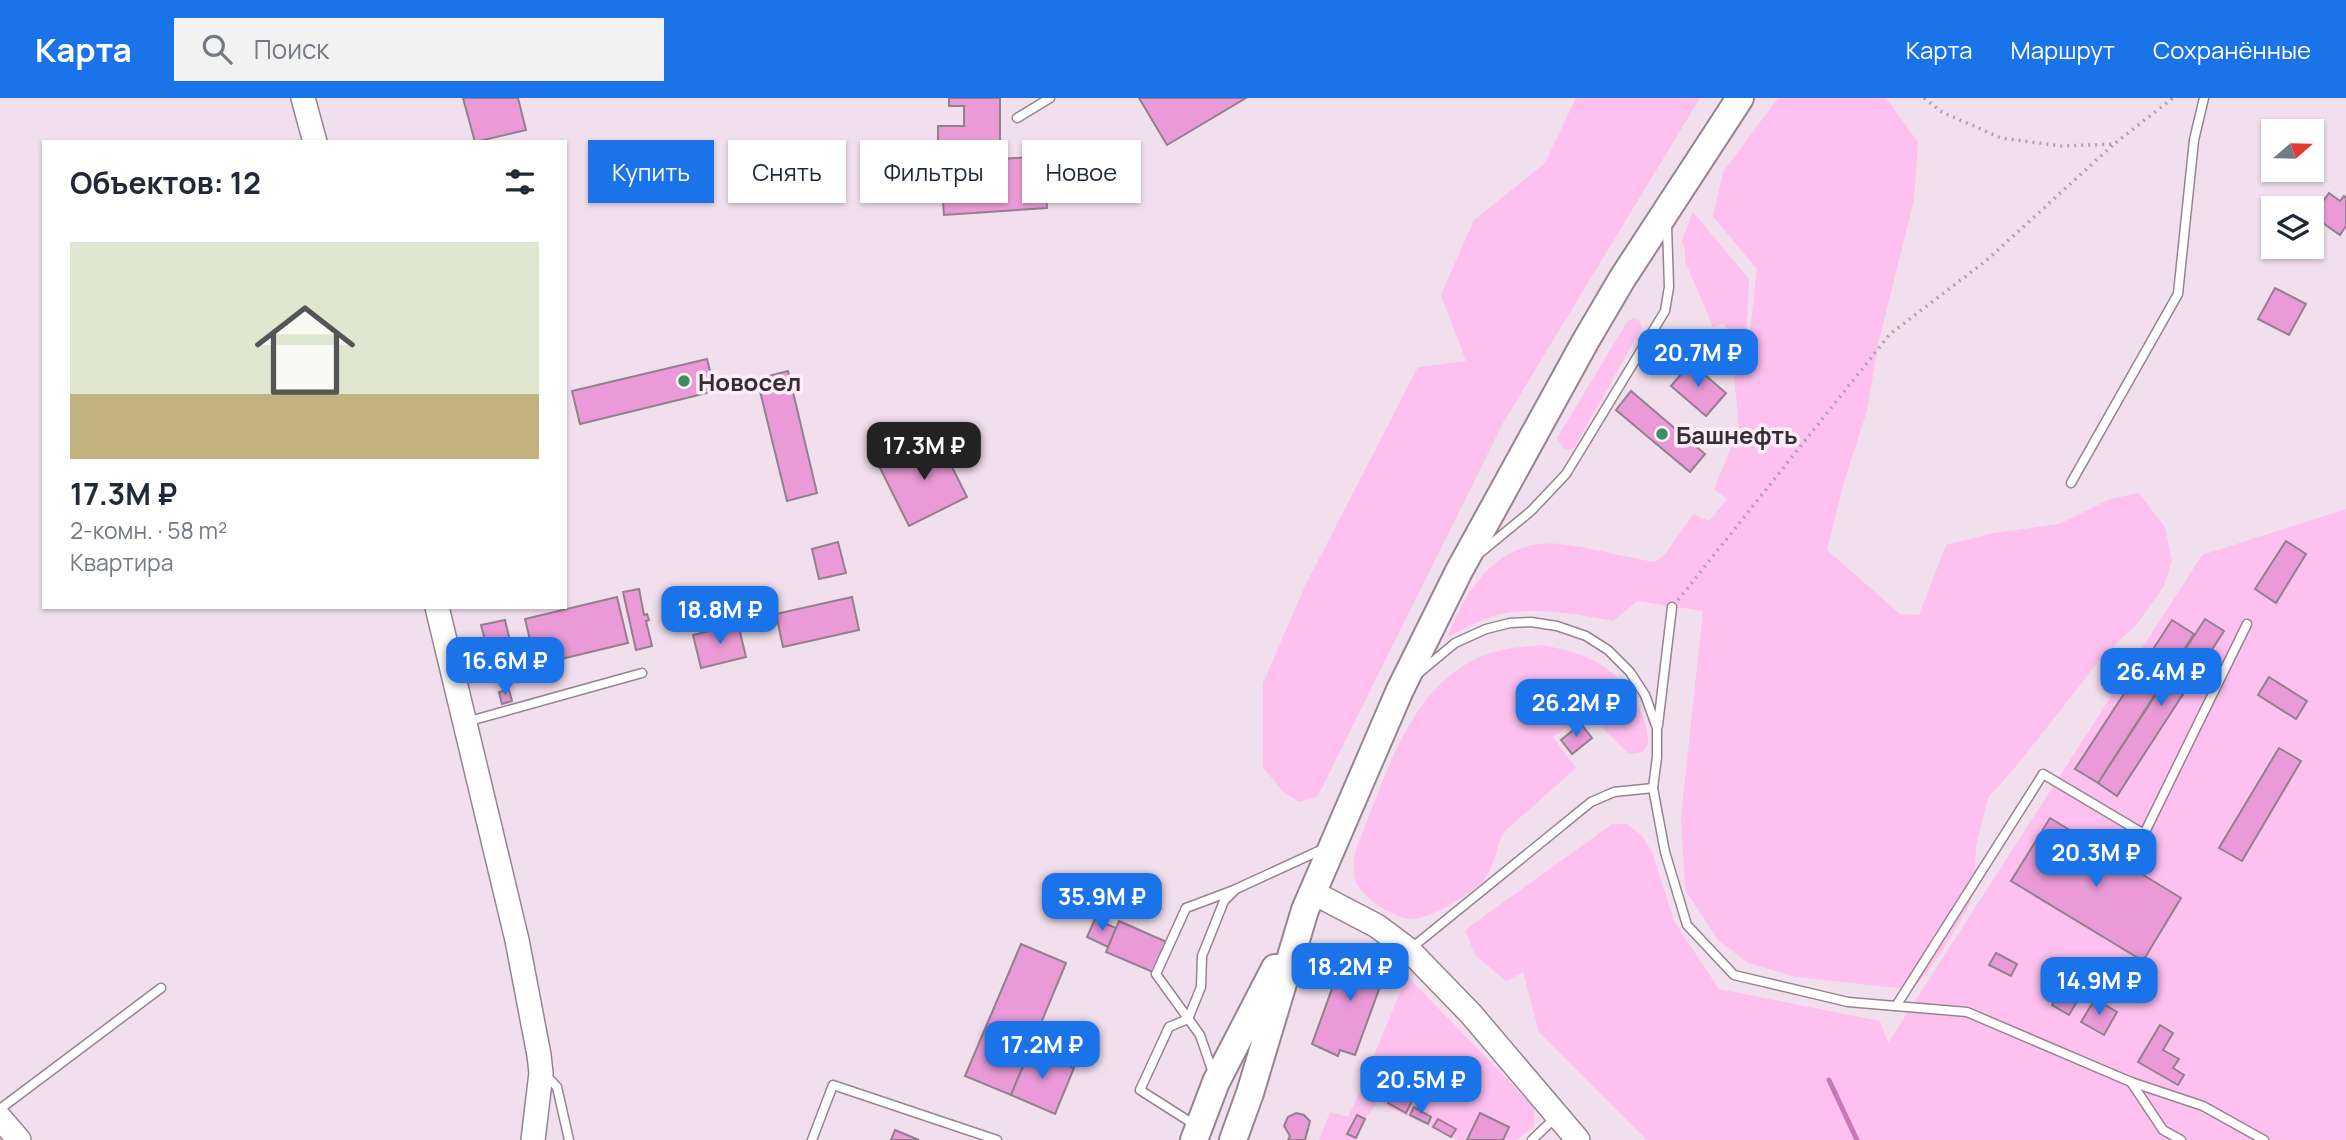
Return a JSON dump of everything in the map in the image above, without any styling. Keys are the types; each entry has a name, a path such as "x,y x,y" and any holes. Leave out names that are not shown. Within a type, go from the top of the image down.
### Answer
{"main road":[{"path":"1196,1134 1216,1082 1308,901 1400,690 1459,571 1578,353 1666,210 1740,98"},
{"path":"1233,1140 1250,1093 1308,901"}],"street":[{"path":"303,98 314,140"},
{"path":"437,609 517,940 540,1069 533,1140"},
{"path":"1308,901 1377,926 1409,950 1471,1014 1578,1140"},
{"path":"0,1118 19,1140"}],"lane":[{"path":"1017,118 1050,98"},
{"path":"2071,483 2178,294 2194,140 2204,98"},
{"path":"1459,571 1531,511 1566,474 1664,311 1669,287 1666,210"},
{"path":"1672,607 1657,728 1653,788 1665,852 1687,925 1734,975 1848,1002 1967,1012 2131,1082 2203,1106 2264,1140"},
{"path":"1400,690 1455,643 1486,629 1510,623 1531,622 1557,626 1586,636 1608,650 1630,672 1645,695 1657,728"},
{"path":"1896,1006 2043,774 2144,834 2247,624"},
{"path":"465,723 642,673"},
{"path":"1409,950 1591,802 1614,792 1653,788"},
{"path":"1216,1082 1200,1035 1156,974 1186,908 1332,845"},
{"path":"1196,1134 1140,1090 1169,1027 1188,1019 1201,987 1202,956 1224,901 1236,888"},
{"path":"0,1109 161,988"},
{"path":"540,1069 557,1087 569,1140"},
{"path":"2131,1082 2163,1130 2181,1140"},
{"path":"812,1140 833,1085 998,1140"},
{"path":"1532,1140 1558,1116"}],"path":[{"path":"1924,98 1942,112 2001,138 2061,146 2114,144"},
{"path":"1672,607 1890,334 1987,260 2114,144 2173,98"}],"shaded area":[{"path":"1576,98 1700,98 1503,423 1318,796 1299,802 1282,791 1263,767 1263,683 1305,586 1418,367 1466,361 1441,295 1474,220 1545,163"},
{"path":"1778,98 1886,98 1918,142 1914,200 1878,345 1867,411 1845,479 1827,550 1900,614 1919,615 1946,545 1993,533 2059,524 2110,499 2139,493 2165,527 2172,561 2164,586 2137,624 2102,657 1988,798 1976,846 1970,904 1941,953 1920,981 1897,988 1796,977 1748,963 1718,940 1685,890 1681,817 1703,611 1637,601 1613,621 1550,612 1517,612 1488,618 1448,637 1475,584 1502,558 1519,549 1538,544 1559,544 1655,562 1666,553 1693,514 1709,521 1727,499 1714,489 1739,429 1733,364 1739,360 1724,323 1713,327 1685,261 1682,240 1693,212 1749,279 1744,383 1757,269 1713,217 1723,172"},
{"path":"1634,318 1639,320 1642,327 1574,448 1563,448 1557,438 1627,322"},
{"path":"2346,509 2346,1140 1647,1140 1539,1032 1523,972 1506,981 1475,955 1465,930 1612,824 1627,824 1642,836 1652,852 1674,921 1719,989 1880,1021 1888,1043 2202,555"},
{"path":"1544,645 1584,656 1599,663 1614,675 1630,692 1641,712 1648,744 1643,752 1629,754 1588,714 1553,737 1576,768 1505,831 1491,869 1483,881 1450,905 1420,918 1405,918 1382,908 1358,886 1354,873 1354,858 1379,790 1406,730 1424,703 1445,680 1470,662 1501,650"},
{"path":"1407,976 1534,1107 1534,1126 1517,1140 1504,1140 1509,1127 1480,1113 1467,1140 1458,1140 1378,1102 1365,1119 1356,1115 1347,1134 1356,1138 1355,1140 1319,1140 1330,1112 1348,1117 1360,1091 1366,1093 1369,1085 1363,1082"}],"building":[{"path":"463,98 518,98 526,130 474,140"},
{"path":"949,98 1000,98 1000,140 938,140 938,126 964,126 964,106 949,106"},
{"path":"1139,98 1246,98 1167,145"},
{"path":"1022,157 1022,203 1047,203 1047,208 944,215 943,203 1008,203 1008,158"},
{"path":"2329,193 2340,201 2344,196 2346,198 2346,226 2340,235 2324,224 2324,200"},
{"path":"2275,288 2306,304 2289,335 2258,319"},
{"path":"707,359 715,391 580,424 572,391"},
{"path":"1691,363 1726,393 1706,416 1671,386"},
{"path":"788,371 817,493 787,501 757,379"},
{"path":"1631,391 1705,454 1690,472 1616,410"},
{"path":"938,439 967,497 909,526 880,468"},
{"path":"2286,541 2306,554 2276,603 2255,589"},
{"path":"838,542 846,573 819,579 812,549"},
{"path":"639,589 644,615 647,614 649,620 646,621 652,646 636,650 623,592"},
{"path":"617,597 628,643 536,665 525,619"},
{"path":"852,597 859,630 783,647 776,614"},
{"path":"2205,619 2224,631 2117,796 2098,783"},
{"path":"505,620 515,662 492,668 481,625"},
{"path":"2172,620 2194,634 2098,783 2075,769"},
{"path":"738,624 746,657 701,668 693,635"},
{"path":"2269,677 2307,701 2296,719 2258,695"},
{"path":"509,690 512,701 502,704 499,692"},
{"path":"1581,724 1592,738 1572,754 1561,740"},
{"path":"2279,748 2301,761 2242,861 2219,848"},
{"path":"2050,818 2181,898 2143,961 2011,881"},
{"path":"1095,919 1116,928 1108,947 1087,937"},
{"path":"1119,921 1169,943 1155,973 1106,952"},
{"path":"1021,944 1066,963 1011,1095 965,1076"},
{"path":"1347,947 1389,962 1355,1055 1340,1050 1338,1056 1312,1044"},
{"path":"1996,953 2017,964 2011,976 1989,965"},
{"path":"2061,988 2079,998 2069,1015 2052,1005"},
{"path":"2095,999 2117,1012 2104,1035 2081,1022"},
{"path":"2160,1025 2173,1033 2163,1050 2179,1059 2173,1068 2184,1075 2178,1085 2138,1062"},
{"path":"1030,1049 1074,1068 1055,1114 1011,1095"},
{"path":"1394,1091 1412,1101 1406,1113 1388,1103"},
{"path":"1414,1107 1431,1117 1428,1124 1410,1115"},
{"path":"1296,1113 1304,1115 1310,1121 1305,1140 1288,1140 1290,1136 1284,1126 1288,1117"},
{"path":"1480,1113 1509,1127 1503,1140 1467,1140"},
{"path":"1357,1115 1365,1119 1356,1138 1347,1134"},
{"path":"1438,1119 1456,1129 1451,1137 1433,1127"},
{"path":"895,1130 919,1140 891,1140"}],"waterway":[{"path":"1829,1080 1857,1140"}],"place":[{"name":"Новосел","path":"684,381"},
{"name":"Башнефть","path":"1662,434"}]}
